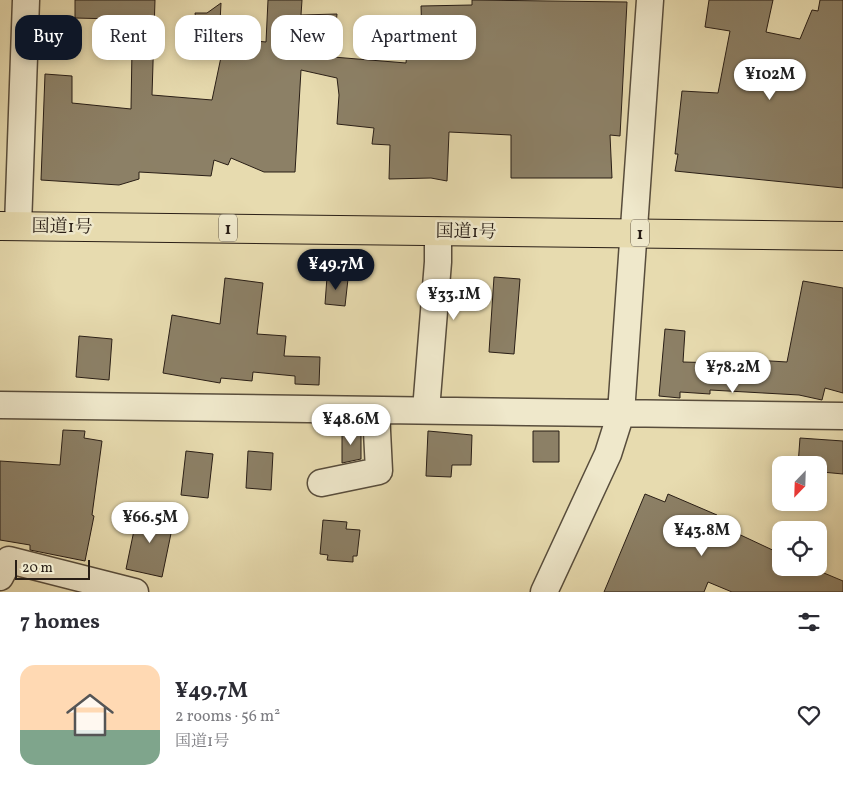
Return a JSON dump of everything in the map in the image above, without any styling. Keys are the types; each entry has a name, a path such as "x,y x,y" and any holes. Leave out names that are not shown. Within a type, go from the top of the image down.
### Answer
{"highway":[{"name":"国道1号","path":"9,226 843,236"}],"street":[{"path":"9,226 26,0"},
{"path":"544,592 608,454 621,412 650,0"},
{"path":"426,410 438,262 438,231"},
{"path":"0,405 843,416"},
{"path":"321,483 379,471 376,411"},
{"path":"0,578 9,560 135,592"}],"building":[{"path":"75,0 155,0 155,15 92,15 92,18 82,18 82,15 75,15"},
{"path":"268,0 302,0 301,15 271,15 271,60 343,60 343,58 406,63 406,60 476,60 476,15 421,15 421,6 472,5 472,0 627,2 620,136 610,135 612,178 511,178 511,135 449,132 447,181 431,178 389,179 390,145 372,144 374,128 337,124 339,95 337,78 301,70 295,172 264,172 231,158 228,165 214,160 211,176 139,172 139,179 119,185 41,180 45,74 72,76 72,103 131,109 132,60 153,60 152,95 212,100 220,60 261,60 261,42 266,42"},
{"path":"709,0 773,0 766,32 800,39 812,10 818,11 820,0 843,0 843,188 675,171 678,154 675,154 682,91 718,93 730,31 705,27"},
{"path":"221,3 220,15 195,15 195,13 207,13"},
{"path":"337,14 337,15 301,15"},
{"path":"327,277 348,279 345,306 325,304"},
{"path":"494,277 520,279 514,354 489,352"},
{"path":"225,278 263,283 257,334 286,336 284,356 320,357 319,385 295,384 295,376 253,372 252,381 221,378 220,383 163,373 172,315 220,324"},
{"path":"803,281 843,288 843,393 825,388 822,400 799,395 710,390 710,394 680,392 680,398 659,396 665,329 685,331 683,362 721,363 722,358 787,362"},
{"path":"79,336 112,339 109,380 76,377"},
{"path":"63,430 85,431 84,438 102,441 92,515 94,516 85,561 30,550 30,545 0,540 0,461 60,465"},
{"path":"342,430 361,430 361,459 342,463"},
{"path":"428,431 472,435 471,465 452,465 451,477 426,476"},
{"path":"533,431 559,431 559,462 533,462"},
{"path":"800,438 843,441 843,474 828,473 828,456 799,456"},
{"path":"186,451 213,454 208,498 181,495"},
{"path":"248,451 273,453 271,490 246,488"},
{"path":"645,494 665,502 668,494 717,515 715,523 772,550 772,576 827,576 827,574 843,581 843,592 732,592 708,582 704,592 604,592"},
{"path":"138,511 174,519 162,577 126,569"},
{"path":"323,520 347,522 346,529 360,530 357,556 353,556 353,562 327,560 328,555 320,554"}]}
